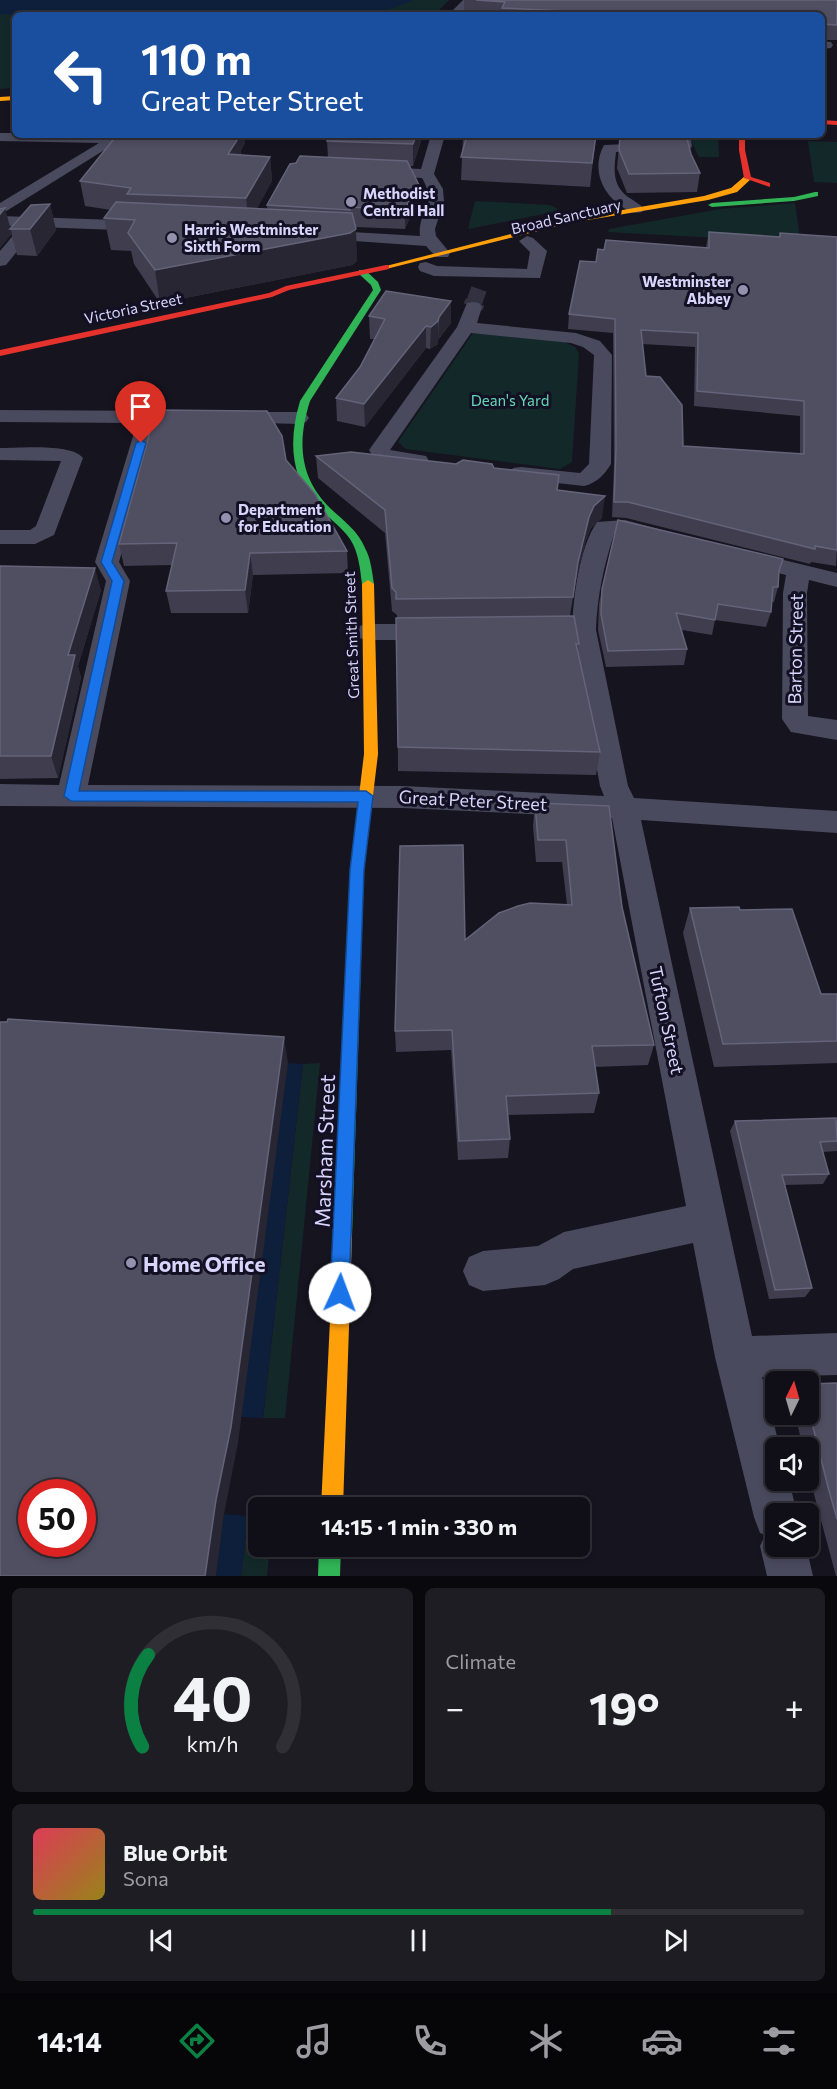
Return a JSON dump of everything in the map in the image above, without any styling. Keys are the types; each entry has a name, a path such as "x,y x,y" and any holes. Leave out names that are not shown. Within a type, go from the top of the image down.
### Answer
{"main road":[{"path":"742,138 748,178"},
{"name":"Broad Sanctuary","path":"365,276 426,267 446,257 570,221 719,195 734,190 748,178 777,188 820,194 685,208 592,225 527,241 446,257 365,276"},
{"name":"Victoria Street","path":"0,353 272,295 286,288 365,276"},
{"name":"Great Smith Street","path":"365,276 375,284 377,290 305,401 297,439 304,482 331,514 353,534 362,550 367,567 371,741 366,796"},
{"name":"Marsham Street","path":"332,1497 357,870 366,796"},
{"path":"329,1576 330,1557"}],"street":[{"path":"457,12 469,0"},
{"path":"0,154 24,138"},
{"path":"0,210 116,138"},
{"path":"428,241 427,229 436,201 436,189 427,174 437,138"},
{"path":"636,208 613,194 607,182 609,148 684,141"},
{"path":"358,171 427,174"},
{"path":"0,221 157,226"},
{"path":"0,261 33,222"},
{"path":"302,234 428,241 446,257"},
{"path":"426,267 434,271 481,281 534,274 539,251 527,241"},
{"path":"442,464 383,457 379,450 466,327 473,307"},
{"path":"466,327 572,337 598,347 603,355 600,464 596,471 584,480 502,471"},
{"path":"0,416 183,417"},
{"path":"36,454 52,416"},
{"path":"71,796 106,581 106,562 149,417"},
{"path":"217,417 300,418"},
{"path":"0,454 64,455 72,458 46,530 35,537 0,537"},
{"name":"Tufton Street","path":"671,539 608,526 602,532 585,604 573,630 614,786 624,808 736,1357 772,1503"},
{"path":"717,550 837,580"},
{"name":"Barton Street","path":"798,570 795,593 795,719 801,725 837,730"},
{"path":"368,632 454,632"},
{"name":"Great Peter Street","path":"0,795 366,796 624,808 837,822"},
{"path":"483,1271 545,1265 564,1251 708,1221"},
{"path":"736,1357 837,1354"},
{"path":"786,1557 790,1576"}],"green space":[{"path":"0,0 449,0 437,12 12,12 12,88 0,89"},
{"path":"690,138 718,138 719,157 699,157"},
{"path":"808,141 837,142 837,183 814,182"},
{"path":"475,201 550,205 558,209 554,212 468,229"},
{"path":"795,203 800,238 790,242 608,232 609,229 720,209"},
{"name":"Dean's Yard","path":"473,333 564,342 575,347 579,353 572,462 560,469 406,449 398,442"},
{"path":"320,1063 285,1418 263,1418 303,1064"},
{"path":"248,1516 248,1557 269,1557 267,1576 241,1576"}],"water":[{"path":"0,0 414,0 378,12 176,10 0,14"},
{"path":"288,1063 303,1064 263,1418 240,1417"},
{"path":"224,1514 248,1516 241,1576 216,1576"}],"building":[{"path":"476,0 837,0 837,25 825,24 825,12 584,12 502,8 505,2"},
{"path":"115,138 238,138 228,154 270,157 246,198 127,194 131,188 80,181"},
{"path":"328,138 415,138 413,144 327,141"},
{"path":"466,138 596,138 592,163 461,157"},
{"path":"620,138 687,138 700,173 629,174 619,150"},
{"path":"300,156 407,161 420,187 413,192 405,210 349,207 350,210 267,205 290,164 296,163"},
{"path":"116,202 352,213 356,229 350,233 155,270 128,233 135,220 104,218"},
{"path":"50,204 30,229 10,229 31,205"},
{"path":"709,232 780,237 780,233 837,237 837,550 815,546 815,549 628,502 614,502 615,319 569,314 580,261 596,262 598,249 604,250 606,240 709,248","holes":["641,330 698,333 697,391 804,401 804,454 683,446 682,405 660,377 646,376"]},
{"path":"386,291 451,301 438,321 431,327 426,326 364,404 336,398 360,367 385,319 369,316"},
{"name":"Department for Education","path":"156,410 267,411 282,436 286,460 315,494 347,551 250,553 245,590 166,591 177,543 119,544"},
{"path":"351,452 456,464 463,460 492,464 494,468 559,475 557,490 605,496 594,506 589,517 578,562 573,597 396,599 396,592 392,588 385,510 316,456"},
{"path":"618,520 783,559 779,571 778,587 773,587 771,612 718,604 715,620 676,613 687,649 608,651 601,614 602,589"},
{"path":"0,566 95,568 68,655 75,655 51,756 0,756"},
{"path":"574,616 579,644 576,644 600,752 398,747 396,618"},
{"path":"535,803 609,806 622,907 654,1045 592,1046 599,1093 506,1096 510,1139 459,1141 452,1030 395,1031 400,846 463,845 465,940 499,913 518,906 530,903 572,905 566,840 538,840"},
{"path":"739,907 740,910 792,909 821,994 837,994 837,1041 723,1044 690,908"},
{"name":"Home Office","path":"8,1019 284,1037 231,1427 216,1500 205,1576 0,1576 0,1022 7,1022"},
{"path":"836,1118 837,1141 820,1142 829,1174 782,1175 812,1288 775,1290 735,1121"},
{"path":"837,1383 837,1519 819,1451 819,1437 816,1437 812,1425 819,1425 819,1384"}],"tunnel":[{"path":"474,303 479,289"},
{"path":"473,307 475,302"}],"traffic: fast":[{"path":"712,205 794,199 815,194"},
{"path":"362,272 375,284 377,290 305,401 298,433 298,457 308,488 328,512 347,528 361,549 368,584"},
{"path":"343,1236 357,870 364,812"},
{"path":"329,1576 330,1557"}],"traffic: slow":[{"path":"0,99 12,98"},
{"path":"386,267 570,221 705,198 734,190 748,178"},
{"path":"364,812 371,754 368,584"},
{"path":"332,1497 343,1236"}],"traffic: jam":[{"path":"825,122 837,123"},
{"path":"742,138 748,178 767,185"},
{"path":"0,353 272,295 286,288 386,267"}],"place":[{"name":"Methodist Central Hall","path":"351,202"},
{"name":"Harris Westminster Sixth Form","path":"172,238"},
{"name":"Westminster Abbey","path":"743,290"},
{"name":"Department for Education","path":"226,518"},
{"name":"Home Office","path":"131,1263"}],"route":[{"path":"141,443 106,562 118,581 71,796 366,796 357,870 340,1293"}]}
